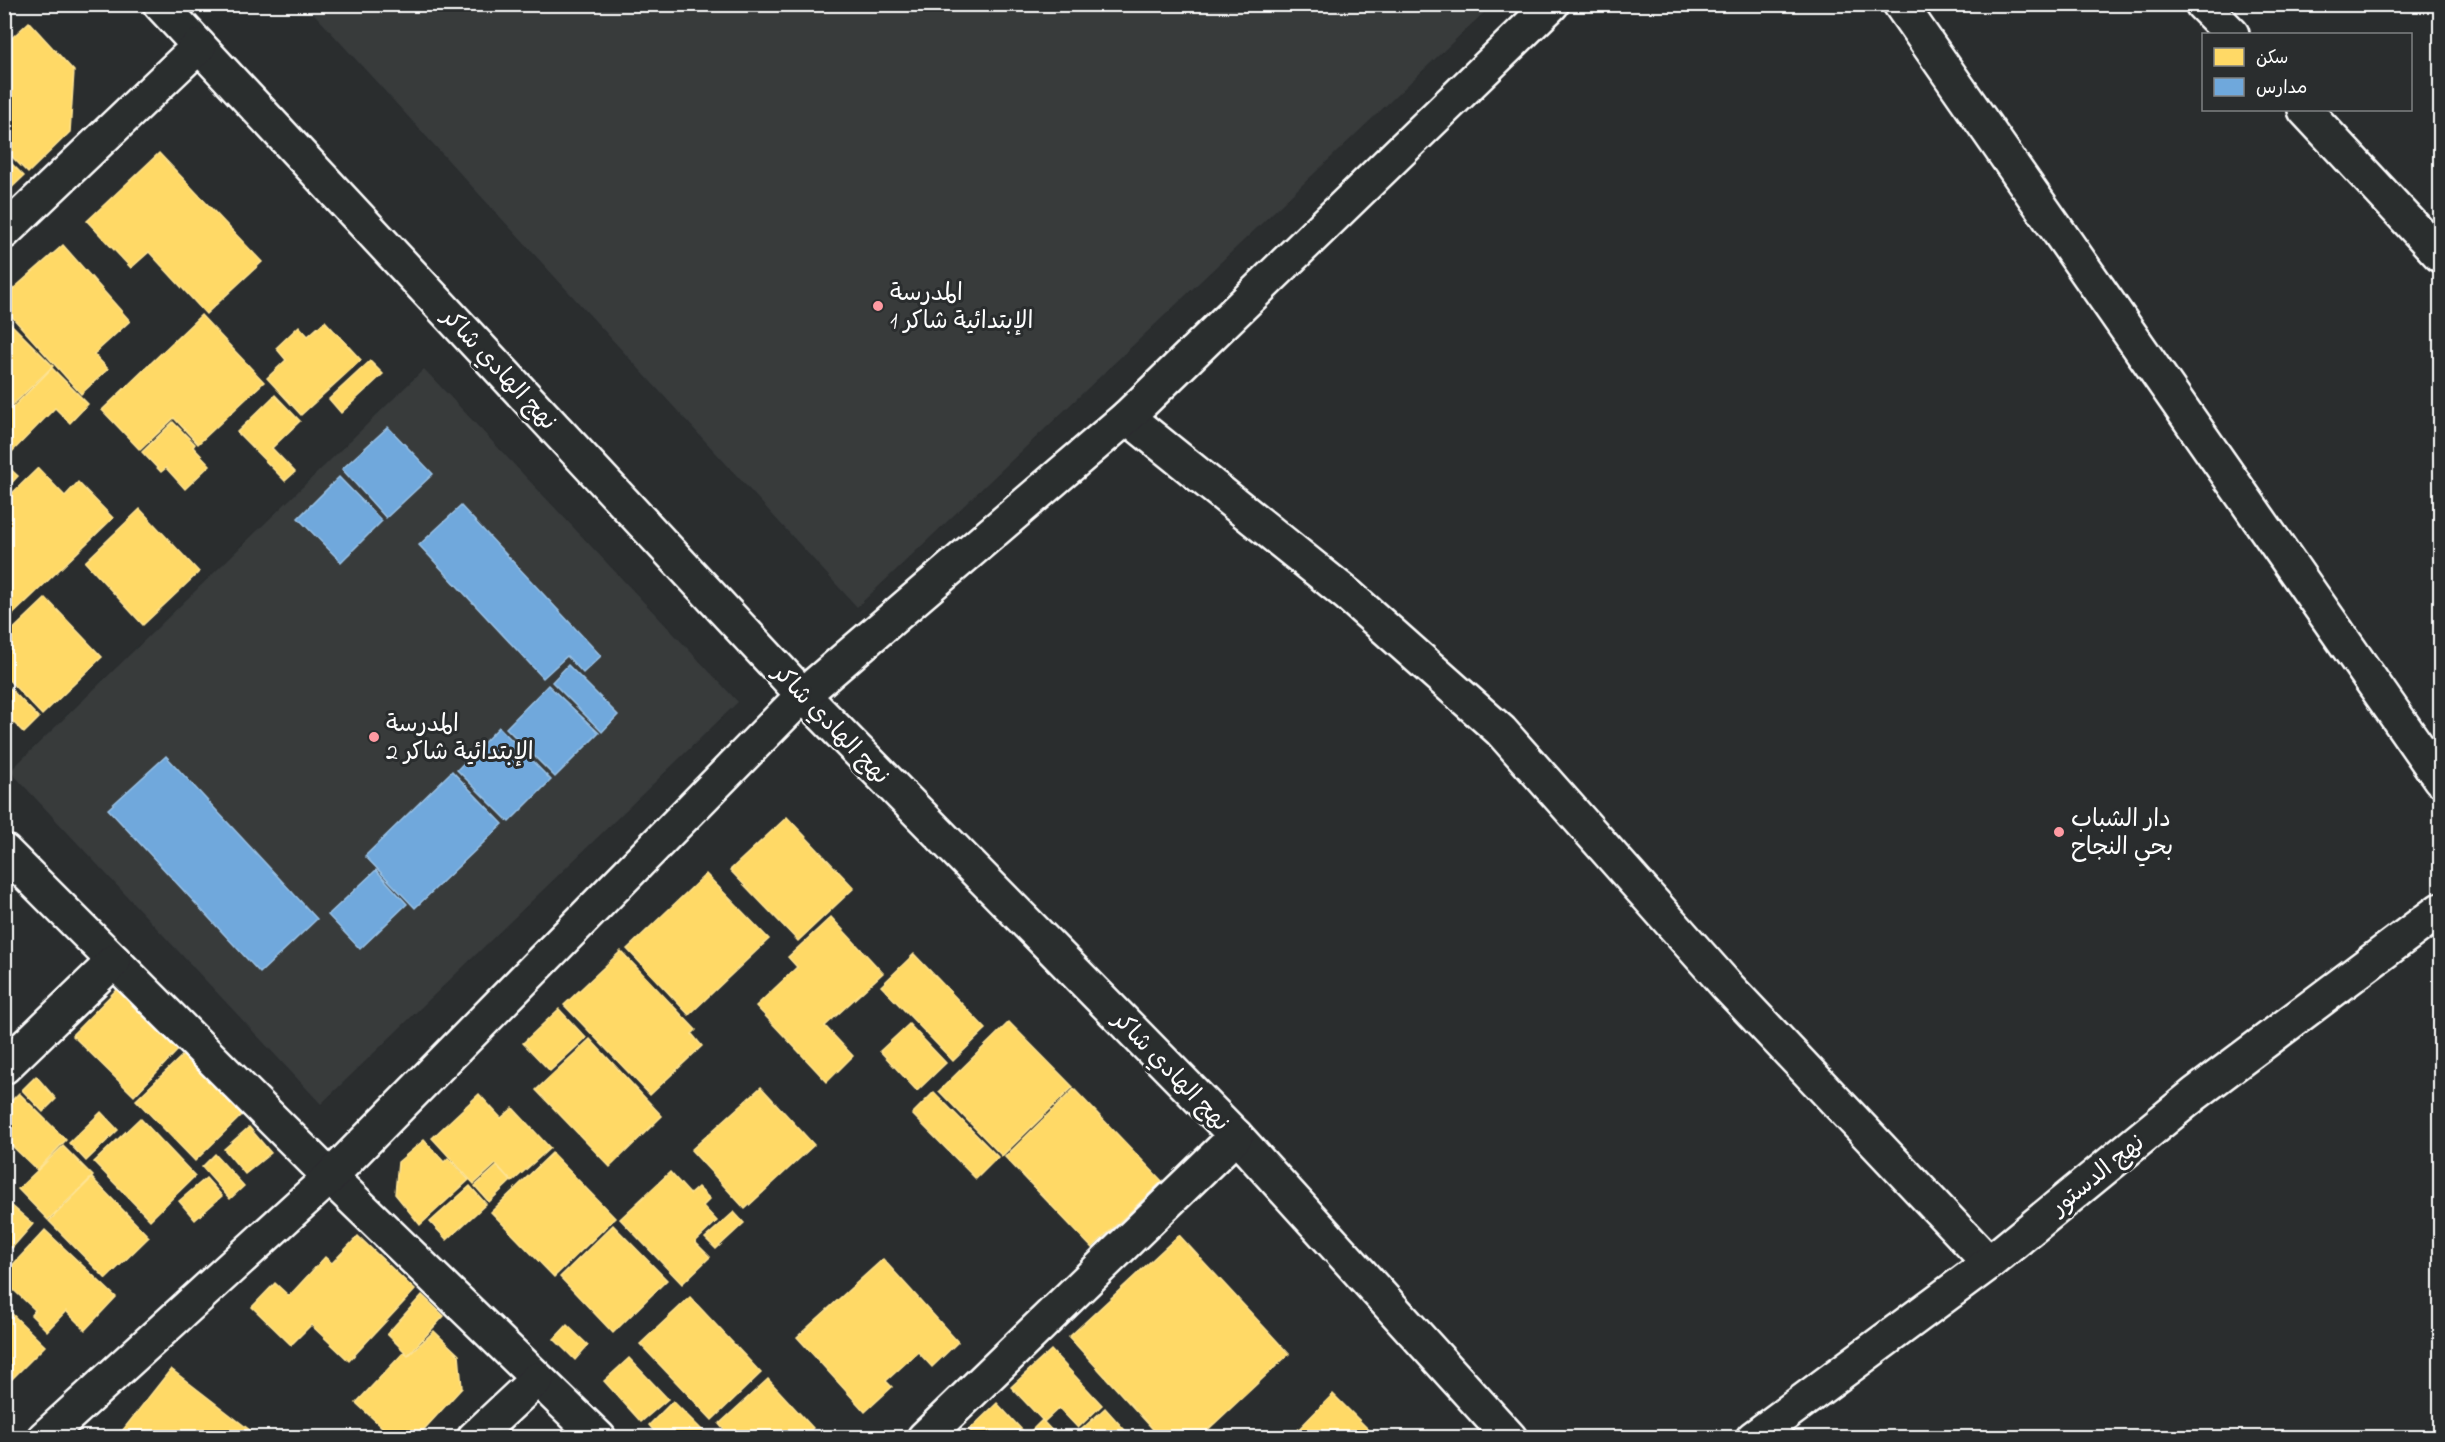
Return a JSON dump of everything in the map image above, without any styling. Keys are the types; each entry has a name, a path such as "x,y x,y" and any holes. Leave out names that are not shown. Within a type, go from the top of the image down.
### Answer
{"street":[{"name":"نهج الهادي شاكر","path":"160,4 803,695 1236,1136 1509,1437"},
{"path":"44,1437 330,1177 803,695 1127,417 1552,4"},
{"path":"1900,4 2440,779"},
{"path":"2202,4 2231,33"},
{"path":"4,232 199,45"},
{"path":"2306,111 2440,255"},
{"path":"1127,417 1348,595 1501,731 1728,987 1989,1263"},
{"path":"4,851 330,1177 599,1437"},
{"name":"نهج الدستور","path":"1753,1437 1989,1263 2195,1094 2440,910"},
{"path":"4,1067 114,961"},
{"path":"924,1437 1236,1136"},
{"path":"474,1437 537,1379"}],"shaded area":[{"name":"المدرسة الإبتدائية شاكر 1","path":"306,5 1492,5 857,607"},
{"name":"المدرسة الإبتدائية شاكر 2","path":"424,369 738,702 321,1104 10,771"}],"building: سكن":[{"path":"29,22 74,71 70,132 28,173 4,149 4,117 10,112 4,106 4,93 11,82 4,74 4,45"},
{"path":"159,153 262,262 206,314 149,252 131,268 87,221"},
{"path":"4,156 24,176 4,195"},
{"path":"63,245 130,321 94,354 108,369 81,394 4,308 4,297"},
{"path":"201,315 264,382 198,444 174,418 140,450 102,410"},
{"path":"4,317 53,366 4,413"},
{"path":"325,321 361,360 301,415 267,378 286,360 276,348 299,326 308,336"},
{"path":"370,361 383,374 341,413 329,399"},
{"path":"52,368 88,404 70,423 55,408 4,460 4,416"},
{"path":"275,395 300,421 272,448 295,472 285,481 237,432"},
{"path":"173,422 195,444 193,447 210,465 185,489 166,468 161,472 142,452"},
{"path":"4,463 18,476 6,489 4,488"},
{"path":"38,468 65,496 78,482 113,518 4,623 4,501"},
{"path":"140,509 199,572 143,625 85,562"},
{"path":"46,598 102,657 42,715 4,675 4,638"},
{"path":"4,682 39,718 24,733 4,713"},
{"path":"787,817 854,888 798,941 730,870"},
{"path":"706,874 769,939 689,1015 627,949"},
{"path":"831,917 883,973 825,1026 853,1056 827,1082 756,1006 797,967 788,957"},
{"path":"621,951 696,1030 692,1034 702,1046 650,1095 564,1005"},
{"path":"914,954 986,1029 953,1061 881,986"},
{"path":"117,989 179,1049 134,1096 72,1035"},
{"path":"559,1009 586,1038 550,1071 523,1043"},
{"path":"1009,1022 1073,1087 1002,1156 939,1091"},
{"path":"909,1024 946,1063 917,1091 880,1051"},
{"path":"590,1039 662,1116 610,1167 536,1090"},
{"path":"184,1054 242,1115 195,1161 136,1100"},
{"path":"36,1076 56,1099 43,1112 22,1090"},
{"path":"761,1087 814,1145 745,1209 691,1150"},
{"path":"1074,1089 1162,1181 1092,1248 1005,1157"},
{"path":"934,1092 998,1157 976,1179 912,1114"},
{"path":"19,1093 66,1140 37,1170 8,1142 4,1146 4,1108"},
{"path":"479,1094 501,1118 513,1108 550,1148 512,1182 496,1164 474,1184 432,1138"},
{"path":"101,1112 118,1130 86,1161 69,1143"},
{"path":"140,1118 195,1176 150,1220 94,1162"},
{"path":"249,1127 271,1153 245,1174 224,1149"},
{"path":"424,1140 444,1162 448,1158 469,1180 420,1225 395,1194 398,1162"},
{"path":"63,1146 93,1176 48,1220 18,1189"},
{"path":"552,1153 615,1218 554,1277 491,1212"},
{"path":"215,1154 244,1186 230,1199 202,1167"},
{"path":"497,1166 511,1181 489,1202 475,1186"},
{"path":"670,1172 690,1194 698,1187 710,1199 703,1206 717,1221 695,1242 710,1257 682,1284 620,1219"},
{"path":"92,1178 149,1237 106,1279 49,1221"},
{"path":"206,1178 222,1196 195,1220 179,1201"},
{"path":"470,1186 486,1204 447,1240 430,1222"},
{"path":"4,1199 33,1224 12,1248 4,1242"},
{"path":"734,1212 744,1223 716,1249 705,1238"},
{"path":"613,1225 667,1280 613,1333 560,1277"},
{"path":"45,1230 116,1297 85,1330 66,1311 47,1331 31,1315 35,1310 4,1281 4,1274"},
{"path":"1179,1235 1289,1354 1199,1438 1161,1438 1069,1337"},
{"path":"358,1236 415,1290 349,1361 311,1325 291,1345 252,1307 275,1283 289,1296 325,1257 332,1263"},
{"path":"883,1259 958,1342 932,1367 918,1352 886,1381 892,1387 865,1412 797,1337"},
{"path":"422,1295 444,1316 408,1355 387,1334"},
{"path":"690,1297 761,1373 712,1420 640,1344"},
{"path":"4,1306 45,1346 4,1387"},
{"path":"567,1325 588,1345 575,1360 554,1339"},
{"path":"434,1331 459,1355 462,1388 416,1438 394,1438 356,1403 404,1352 408,1356"},
{"path":"1051,1350 1102,1405 1078,1428 1059,1408 1044,1422 1011,1387"},
{"path":"629,1358 668,1399 641,1422 604,1381"},
{"path":"171,1369 260,1438 131,1438 122,1431"},
{"path":"768,1379 813,1428 803,1438 731,1438 719,1424"},
{"path":"1333,1394 1377,1438 1290,1438"},
{"path":"673,1401 709,1437 660,1438 649,1425"},
{"path":"997,1403 1023,1431 1016,1438 977,1438 969,1430"},
{"path":"1105,1408 1132,1438 1072,1438"},
{"path":"1042,1420 1059,1438 1024,1438"},
{"path":"120,1431 127,1438 115,1438"}],"building: مدارس":[{"path":"388,427 433,474 386,518 342,469"},
{"path":"339,477 382,521 341,562 298,518"},
{"path":"461,506 601,656 583,673 567,656 543,678 419,545"},
{"path":"568,665 618,715 602,732 552,682"},
{"path":"548,685 599,733 555,777 506,728"},
{"path":"499,727 551,780 509,822 457,770"},
{"path":"166,756 317,919 260,973 108,809"},
{"path":"452,771 503,824 415,908 365,856"},
{"path":"376,870 407,904 360,949 328,915"}],"place":[{"name":"المدرسة الإبتدائية شاكر 1","path":"878,306"},
{"name":"المدرسة الإبتدائية شاكر 2","path":"374,737"},
{"name":"دار الشباب بحي النجاح","path":"2059,832"}]}
